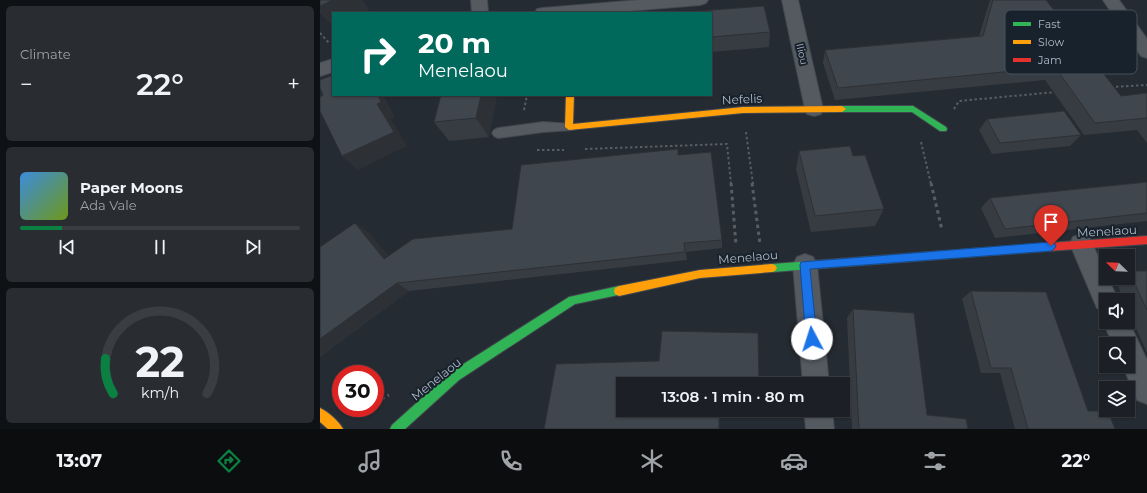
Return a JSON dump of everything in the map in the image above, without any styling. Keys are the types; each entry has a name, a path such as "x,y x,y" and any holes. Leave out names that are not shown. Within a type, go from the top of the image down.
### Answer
{"street":[{"path":"480,0 480,12"},
{"path":"555,12 700,0"},
{"name":"Iliou","path":"790,0 814,109"},
{"path":"1112,0 1119,10"},
{"path":"1137,37 1147,52"},
{"path":"320,70 332,65"},
{"path":"569,126 570,96"},
{"path":"913,109 943,129"},
{"name":"Nefelis","path":"569,126 743,110 913,109"},
{"name":"Menelaou","path":"396,429 455,376 573,300 700,274 763,268 1147,240"},
{"path":"1081,244 1103,293"},
{"path":"805,265 815,377"},
{"path":"1135,363 1147,390"},
{"path":"320,414 337,429"},
{"path":"819,417 820,429"}],"lane":[{"path":"498,133 569,126"}],"path":[{"path":"320,33 332,46"},
{"path":"1105,88 1147,84"},
{"path":"943,129 959,101 1059,92"},
{"path":"526,96 517,150 569,150"},
{"path":"913,109 948,254"},
{"path":"743,110 763,268"},
{"path":"583,149 727,144 737,253"},
{"path":"384,397 396,390"}],"building":[{"path":"320,0 333,0 320,6"},
{"path":"993,0 1046,0 1054,10 1005,10 1005,72 838,88 825,50 983,36"},
{"path":"764,6 770,32 712,37 712,12 686,12"},
{"path":"1060,74 1104,74 1121,96 1147,93 1147,118 1095,123"},
{"path":"332,75 332,96 378,96 381,102 377,104 394,132 342,156 320,111 320,97 323,95 320,88 320,80"},
{"path":"441,96 481,96 476,118 434,122"},
{"path":"1064,111 1081,135 1000,143 987,119"},
{"path":"850,146 853,156 865,155 884,209 815,216 799,151"},
{"path":"678,149 678,155 711,152 722,240 684,243 685,252 397,283 320,339 320,247 355,223 384,259 413,239 512,229 521,165"},
{"path":"1147,182 1147,213 1005,229 990,198"},
{"path":"1135,271 1147,271 1147,310 1135,284"},
{"path":"971,291 1046,292 1088,411 1099,411 1099,417 1110,417 1115,429 1028,429 1011,368 991,368"},
{"path":"853,309 914,313 927,415 966,419 968,429 859,429"},
{"path":"662,331 758,333 759,377 616,377 616,417 719,417 719,429 544,429 556,364 659,361"}],"traffic: fast":[{"path":"842,109 913,109 943,129"},
{"path":"772,268 1048,247"},
{"path":"396,429 455,376 573,300 619,291"}],"traffic: slow":[{"path":"570,96 569,127 743,110 842,109"},
{"path":"619,291 700,274 772,268"},
{"path":"320,414 337,429"}],"traffic: jam":[{"path":"1048,247 1147,240"}],"route":[{"path":"812,339 805,265 1051,246"}]}
